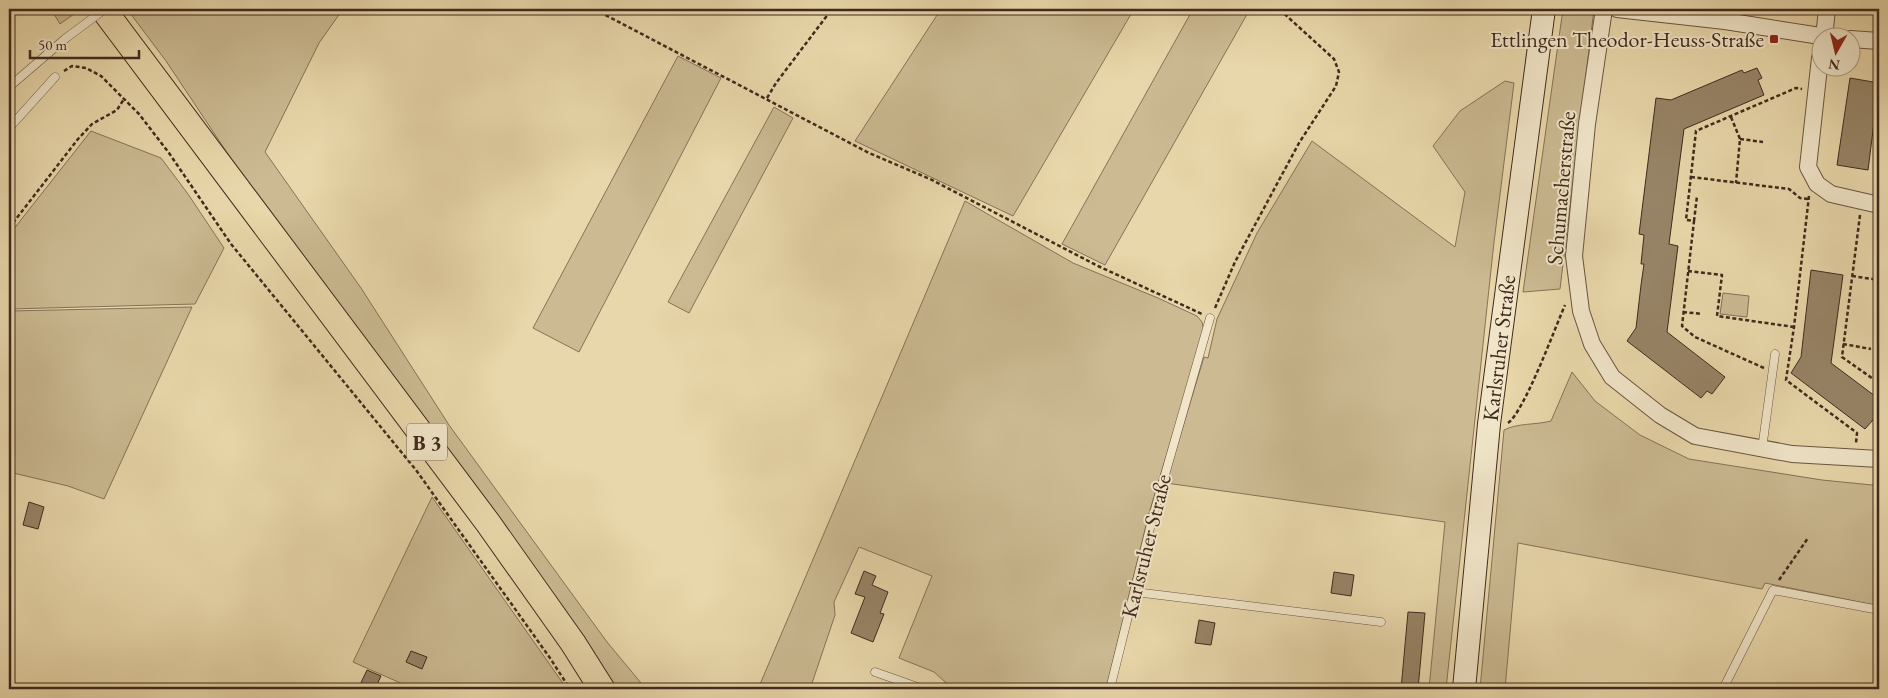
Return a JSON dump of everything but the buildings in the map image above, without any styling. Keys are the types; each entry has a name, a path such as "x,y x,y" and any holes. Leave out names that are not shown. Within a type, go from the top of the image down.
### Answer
{"main road":[{"name":"B 3","path":"104,9 488,523 573,643 602,689"},
{"name":"Karlsruher Straße","path":"1464,689 1489,424 1544,9"}],"street":[{"name":"Schumacherstraße","path":"1604,9 1587,124 1574,256 1581,310 1592,344 1612,377 1660,415 1695,436 1792,454 1879,459"},
{"path":"1618,9 1726,15 1810,33"},
{"path":"1827,9 1827,28"},
{"path":"1860,40 1879,41"},
{"path":"1818,78 1808,167 1817,184 1831,194 1862,202 1879,204"}],"lane":[{"path":"9,87 66,38 104,9"},
{"path":"9,128 55,77"},
{"name":"Karlsruher Straße","path":"1110,689 1152,520 1210,318"},
{"path":"1762,449 1775,354"},
{"path":"1723,689 1773,590 1879,610"},
{"path":"1135,592 1381,622"},
{"path":"875,672 923,689"}],"path":[{"path":"594,9 870,153 930,179 1098,266 1210,318 1235,262 1290,160 1336,86 1338,72 1334,59 1279,9"},
{"path":"766,99 832,9"},
{"path":"55,77 72,66 86,68 101,76 124,99 169,153 231,244 416,470 570,689"},
{"path":"1694,221 1686,220 1696,131 1796,88 1816,91"},
{"path":"9,228 78,139 92,124 117,110 124,99"},
{"path":"1731,116 1740,139 1736,183"},
{"path":"1740,139 1763,142"},
{"path":"1691,177 1788,189 1800,198 1808,200"},
{"path":"1817,184 1808,200 1794,327 1786,380 1857,433 1856,443"},
{"path":"1697,196 1682,326 1695,337 1772,372"},
{"path":"1862,202 1842,357 1879,383"},
{"path":"1688,271 1722,275 1717,316 1794,327"},
{"path":"1852,276 1879,280"},
{"path":"1489,424 1502,425 1514,418 1536,375 1565,304 1579,301"},
{"path":"1683,312 1702,314"},
{"path":"1843,344 1871,349"},
{"path":"1773,590 1808,538"}],"shaded area":[{"path":"51,9 70,9 74,14 60,24"},
{"path":"127,9 343,9 319,43 265,152 361,288 449,425 607,642 646,689 614,689 558,601 238,169 166,61"},
{"path":"941,9 1134,9 1013,216 855,141"},
{"path":"1193,9 1250,9 1105,265 1062,244"},
{"path":"1563,9 1594,9 1560,289 1523,292"},
{"path":"678,56 721,78 579,352 533,328"},
{"path":"1505,81 1514,83 1494,242 1446,689 1429,689 1445,522 1166,483 1204,357 1208,358 1217,319 1257,233 1312,141 1455,247 1465,192 1433,146 1460,111"},
{"path":"774,107 793,118 689,313 668,302"},
{"path":"91,131 161,158 224,248 195,304 9,309 9,235"},
{"path":"965,201 1073,263 1158,298 1197,316 1202,322 1204,331 1149,513 1106,689 953,689 934,672 899,658 932,576 859,547 834,602 835,615 810,689 758,689"},
{"path":"1723,293 1749,296 1747,317 1720,314"},
{"path":"192,307 104,499 68,486 9,472 9,311"},
{"path":"1572,372 1595,401 1640,435 1689,459 1822,480 1879,484 1879,606 1765,583 1762,589 1518,543 1505,689 1480,689 1504,430 1515,426 1551,421"},
{"path":"432,497 567,689 414,689 353,662"}],"place":[{"name":"Ettlingen Theodor-Heuss-Straße","path":"1774,39"}]}
